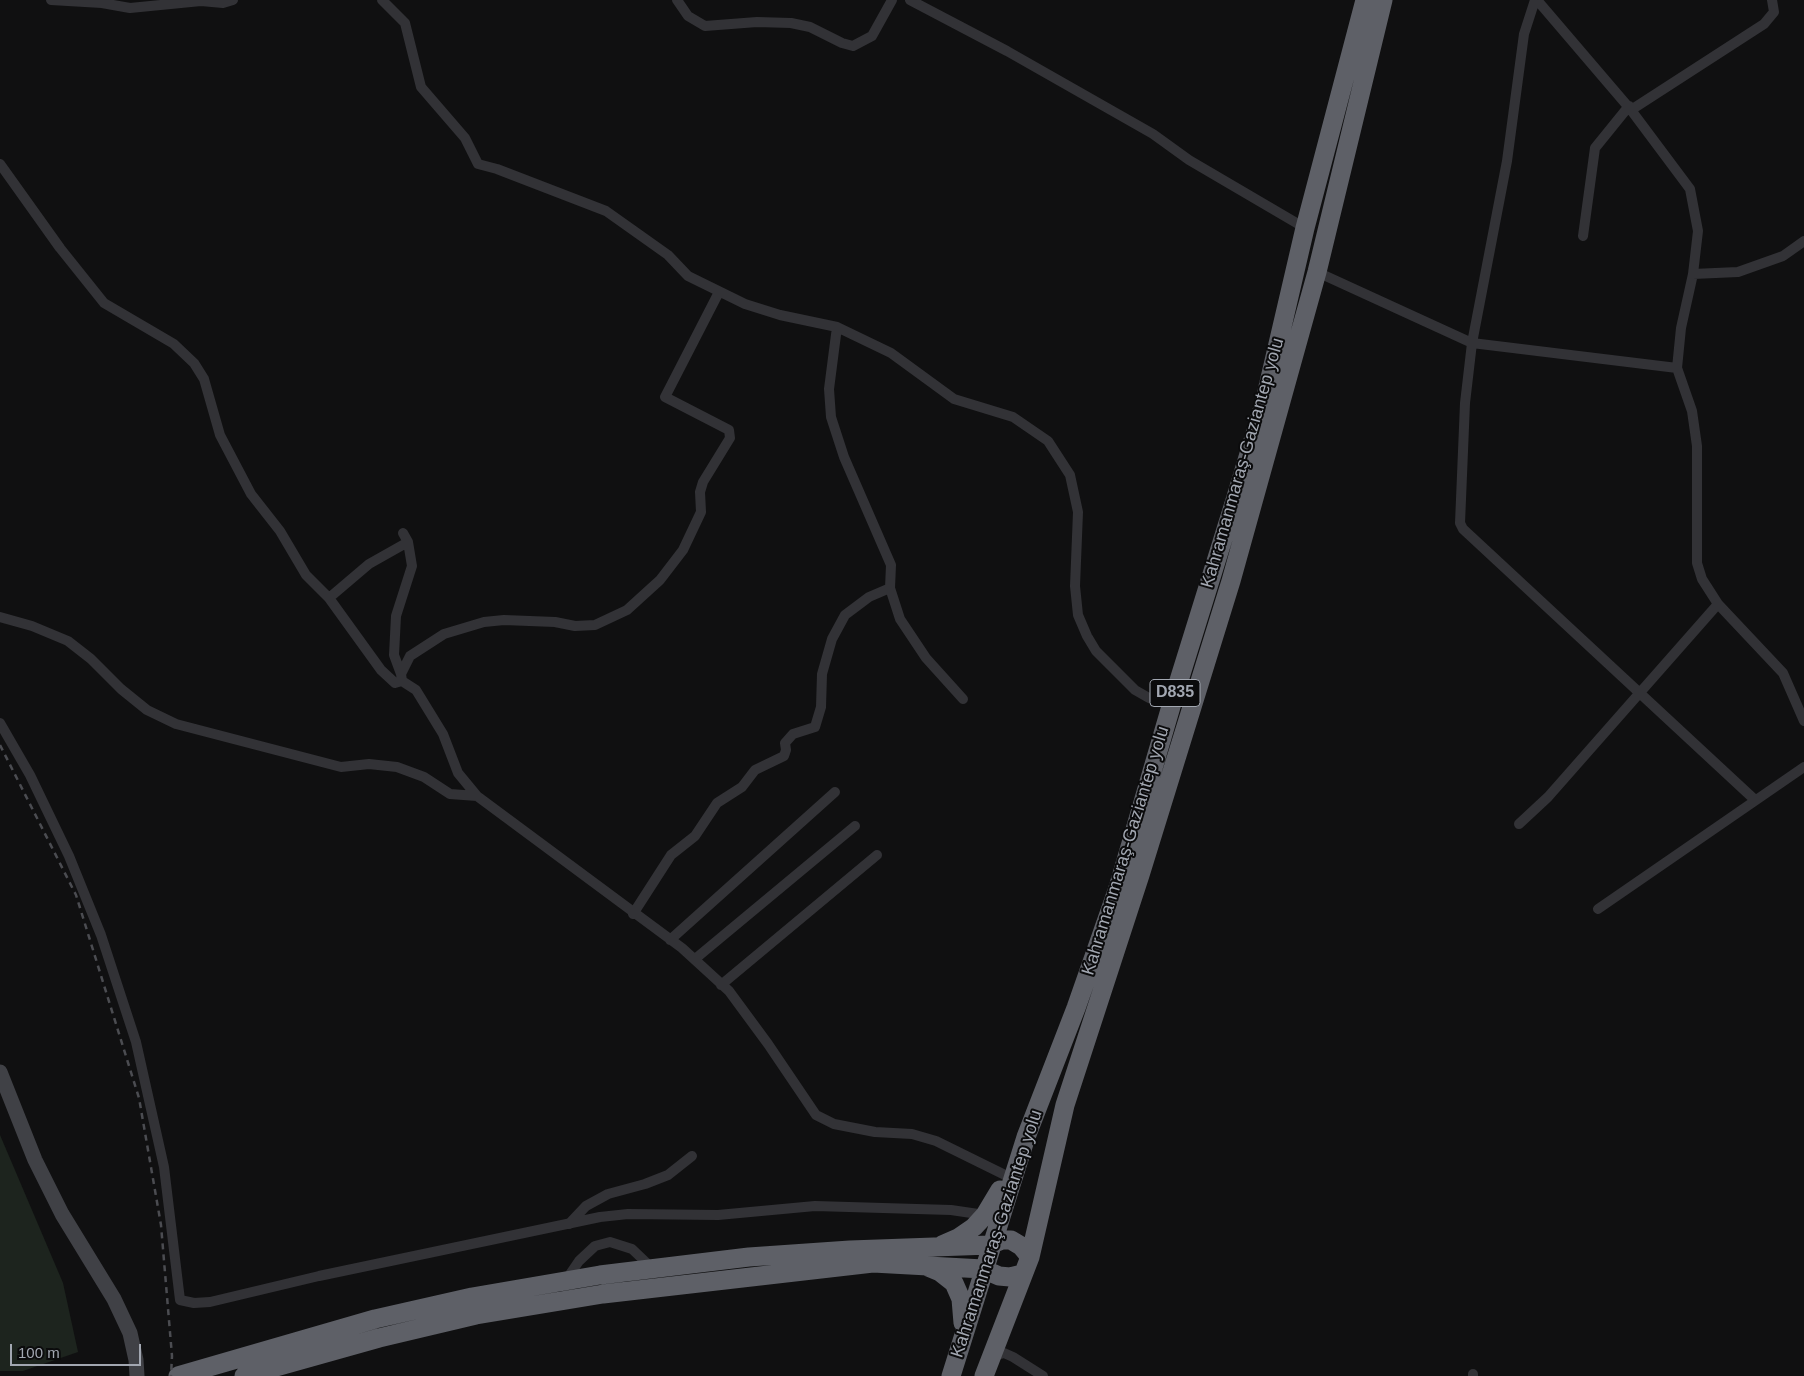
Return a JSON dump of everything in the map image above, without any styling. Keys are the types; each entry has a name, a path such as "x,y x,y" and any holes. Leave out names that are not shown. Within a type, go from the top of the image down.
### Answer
{"highway":[{"name":"Kahramanmaraş-Gaziantep yolu","path":"951,1376 990,1245 1026,1137 1076,1008 1118,888 1172,703 1264,404 1305,228 1364,0"},
{"name":"Kahramanmaraş-Gaziantep yolu","path":"986,1370 1026,1266 1065,1106 1232,581 1317,272 1383,0"},
{"path":"936,1248 958,1238 985,1215 1026,1137"},
{"path":"184,1374 375,1319 472,1297 653,1269 749,1257 841,1250 990,1245 1011,1240 1021,1246 1026,1266 1010,1277 999,1276 983,1269 923,1264 873,1263 603,1294 466,1318 379,1338 244,1376"},
{"path":"923,1264 940,1272 954,1283 961,1299 964,1316 962,1336"}],"street":[{"path":"51,0 102,2 130,8 202,1 223,3 233,0"},
{"path":"382,0 405,23 421,87 465,138 478,164 497,169 606,211 668,255 688,276 745,304 780,315 837,327 891,353 954,400 1013,418 1048,441 1070,475 1078,512 1075,586 1078,614 1087,636 1096,651 1135,690 1149,698 1172,703"},
{"path":"677,0 688,16 705,26 757,22 791,23 810,27 842,43 853,46 872,36 892,0"},
{"path":"910,0 1006,51 1153,134 1189,160 1305,228"},
{"path":"1754,800 1463,529 1460,523 1464,403 1472,342 1507,161 1524,34 1536,0 1630,108 1690,189 1698,231 1693,274 1681,328 1677,368 1692,410 1697,446 1697,563 1702,579 1718,604 1783,673 1804,721"},
{"path":"1583,236 1595,148 1630,108 1764,24 1774,12 1772,0"},
{"path":"0,164 60,248 104,303 174,344 194,363 204,379 220,435 233,464 251,494 280,530 306,575 329,598 381,670 394,683 402,678 410,656 444,634 484,622 504,620 548,622 576,626 595,625 627,610 660,580 683,550 701,512 700,492 703,482 730,438 730,430 665,397 719,292"},
{"path":"1693,274 1738,272 1783,256 1804,241"},
{"path":"1317,272 1472,342 1677,368"},
{"path":"837,327 829,389 831,417 848,466 891,565 890,588 900,619 926,658 963,699"},
{"path":"329,598 369,564 406,538 412,566 396,616 394,655 402,678 416,690 425,703 443,734 458,773 477,796 670,940 729,990 816,1114 834,1124 875,1132 912,1134 936,1142 998,1170 1007,1176"},
{"path":"633,914 671,855 695,836 717,802 742,788 755,770 784,756 786,750 785,742 793,734 815,727 821,707 822,674 832,640 845,615 870,598 890,588"},
{"path":"1519,824 1548,797 1718,604"},
{"path":"0,617 32,626 68,641 92,659 120,689 147,710 176,724 341,767 369,764 397,766 424,777 450,794 477,796"},
{"path":"0,723 30,775 69,856 101,935 136,1042 164,1167 180,1300 194,1303 210,1302 319,1276 569,1224 628,1214 718,1215 815,1206 951,1210 985,1215"},
{"path":"1598,909 1804,767"},
{"path":"670,940 835,792"},
{"path":"695,960 855,826"},
{"path":"721,985 876,854"},
{"path":"0,1072 34,1160 62,1214 114,1299 130,1333 136,1360 137,1376"},
{"path":"569,1224 586,1206 608,1194 645,1184 668,1175 692,1156"},
{"path":"566,1281 580,1261 595,1246 610,1242 632,1249 653,1269"},
{"path":"1004,1323 1004,1337 1013,1356"},
{"path":"986,1370 997,1355 1004,1354 1013,1356 1042,1376"}],"shaded area":[{"path":"0,1135 63,1283 78,1352 23,1371 0,1371"}],"railway":[{"path":"0,745 76,895 139,1098 161,1225 172,1356 171,1376"}]}
